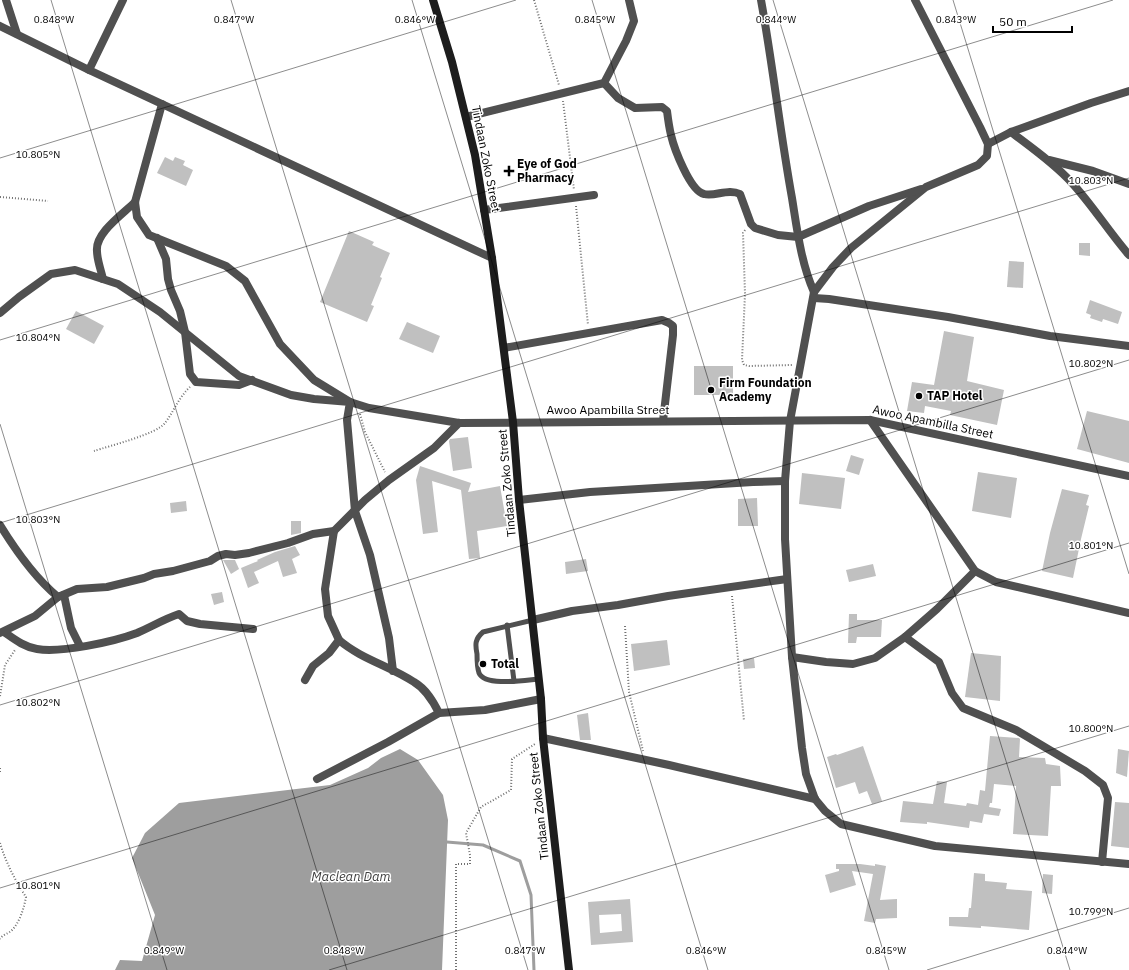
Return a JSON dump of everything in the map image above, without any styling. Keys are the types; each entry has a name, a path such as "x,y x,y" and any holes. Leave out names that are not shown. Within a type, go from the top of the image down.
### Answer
{"main road":[{"name":"Tindaan Zoko Street","path":"433,0 452,62 475,155 492,258 513,422 519,500 533,620 569,970"}],"street":[{"path":"6,0 17,34"},
{"path":"89,70 123,0"},
{"path":"466,117 604,83 626,41 634,21 629,0"},
{"path":"762,0 798,237 808,280 814,295"},
{"path":"604,83 618,98 635,108 662,107 667,111 671,137 684,171 698,191 704,194 735,192 740,194 751,224 755,228 772,233 798,237 868,206 926,187 978,165 987,156 988,144 915,0"},
{"path":"0,26 89,70 492,258"},
{"path":"988,144 1011,132 1102,99 1129,91"},
{"path":"162,104 135,202 137,217 149,235 226,266 245,281 280,344 314,380 354,404"},
{"path":"1011,132 1046,159 1072,182 1129,255"},
{"path":"1046,159 1093,171 1129,184"},
{"path":"926,187 850,248 833,266 814,295 790,421 785,482 787,579 792,657 806,774 816,799 825,812 841,824 935,846 1129,864"},
{"path":"484,210 594,195"},
{"path":"103,279 96,250 98,241 103,232 135,202"},
{"path":"157,238 166,259 168,279 180,312 185,332 190,374 196,382 239,385 252,380"},
{"path":"0,313 51,274 76,270 118,284 160,312 239,376 291,395 354,404"},
{"path":"814,295 829,299 941,316 1050,336 1129,346"},
{"path":"504,348 662,320 669,323 673,326 662,421"},
{"path":"354,404 347,420 355,511 370,555 389,638 393,671"},
{"name":"Awoo Apambilla Street","path":"354,404 459,424 513,422 870,420 1129,476"},
{"path":"870,420 975,571 996,582 1129,613"},
{"path":"439,713 432,698 415,682 349,648 339,640 328,616 325,589 334,532 365,500 389,480 434,448 459,424"},
{"path":"519,500 590,492 753,482 785,482"},
{"path":"0,525 15,550 46,588 61,596 71,628 80,646"},
{"path":"2,633 35,616 61,596 77,589 108,587 154,574 173,571 210,561 218,556 226,554 235,555 249,553 288,543 313,534 334,532"},
{"path":"792,657 853,664 875,658 905,637 937,609 975,571"},
{"path":"533,620 572,611 787,579"},
{"path":"2,633 19,643 36,649 60,649 103,643 137,633 169,617 179,614 187,620 200,624 253,629"},
{"path":"905,637 939,662 952,693 963,708 1016,730 1085,771 1103,785 1108,798 1102,862"},
{"path":"305,680 313,666 330,653 339,640"},
{"path":"317,779 388,742 439,713 485,710 541,699"},
{"path":"544,738 816,799"}],"lane":[{"path":"533,620 507,625 483,632 478,636 475,643 479,674 485,679 493,681 539,679"},
{"path":"507,625 514,681"}],"path":[{"path":"534,0 562,94 575,198 588,333"},
{"path":"0,197 48,201"},
{"path":"751,224 743,233 745,294 742,360 744,365 749,366 801,365"},
{"path":"94,451 150,433 165,424 182,394 196,382"},
{"path":"354,404 365,432 389,480"},
{"path":"731,587 744,721"},
{"path":"625,626 629,692 645,760"},
{"path":"0,696 5,665 19,643"},
{"path":"456,970 456,864 470,864 466,833 481,807 511,790 512,759 544,738"},
{"path":"0,768 0,774"},
{"path":"0,843 5,860 26,897 17,923 12,931 2,936 0,939"}],"water":[{"name":"Maclean Dam","path":"400,749 418,760 443,795 448,820 442,970 115,970 120,960 142,961 155,915 132,858 145,833 179,803 330,785 368,768 381,758"}],"building":[{"path":"165,157 173,161 175,157 185,161 183,165 193,170 186,186 157,173"},
{"path":"349,231 374,242 372,245 390,253 380,277 382,278 371,305 374,306 367,322 320,302"},
{"path":"1079,243 1090,243 1090,256 1079,255"},
{"path":"1009,261 1024,262 1023,288 1007,287"},
{"path":"1090,300 1122,312 1118,324 1103,319 1102,322 1090,318 1091,315 1086,313"},
{"path":"76,311 104,326 94,344 66,329"},
{"path":"407,322 440,336 433,353 399,339"},
{"path":"944,331 974,337 967,381 1004,390 997,425 950,415 951,411 925,406 924,413 907,411 912,382 934,385"},
{"path":"694,366 733,366 733,401 721,401 721,395 694,395"},
{"path":"1087,411 1129,421 1129,463 1077,449"},
{"path":"468,437 472,468 453,471 449,441 450,439"},
{"path":"851,455 864,459 859,475 846,471"},
{"path":"420,466 471,483 468,492 500,486 507,526 477,531 480,558 469,559 461,490 432,481 438,532 423,534 416,480"},
{"path":"978,472 1017,478 1011,518 972,511"},
{"path":"802,473 845,478 841,509 799,504"},
{"path":"1062,489 1089,495 1086,505 1089,506 1073,578 1042,571 1050,533"},
{"path":"757,498 758,526 738,526 738,499"},
{"path":"186,501 187,511 171,513 170,503"},
{"path":"291,521 301,521 301,533 291,535"},
{"path":"295,546 300,555 292,559 297,573 283,577 278,561 254,572 259,583 248,588 241,568 275,552"},
{"path":"586,559 588,571 566,574 565,562"},
{"path":"223,560 235,560 239,569 231,574"},
{"path":"873,564 876,576 849,582 846,570"},
{"path":"222,592 224,602 214,605 211,594"},
{"path":"849,614 857,614 857,620 882,620 881,637 857,637 856,643 848,643"},
{"path":"667,640 670,665 634,671 631,644"},
{"path":"971,653 1001,656 1000,701 965,697"},
{"path":"754,658 755,668 744,669 743,659"},
{"path":"588,713 591,740 580,740 577,715"},
{"path":"990,736 1019,738 1019,757 1045,758 1046,764 1060,766 1061,786 1051,786 1048,836 1013,834 1016,786 994,784 992,803 990,803 989,807 1001,809 999,816 984,814 982,823 970,821 969,828 927,822 927,824 900,822 903,801 933,804 937,781 947,782 944,803 966,806 967,803 978,805 980,790 985,791"},
{"path":"863,746 882,801 872,804 867,791 859,794 855,782 836,788 827,757"},
{"path":"1118,749 1129,751 1127,777 1116,773"},
{"path":"1115,802 1129,803 1129,848 1111,846"},
{"path":"836,864 860,864 875,866 875,864 886,866 880,900 897,899 897,918 876,919 875,923 864,921 873,874 852,871 856,885 830,893 825,875 839,871 839,869 836,869"},
{"path":"974,873 985,874 985,881 1007,883 1006,889 1032,891 1029,930 981,926 981,928 949,926 949,917 968,917 969,908 971,908"},
{"path":"1043,874 1053,875 1052,894 1042,893"},
{"path":"630,899 633,942 591,945 588,902","holes":["621,914 622,931 600,933 599,915"]}],"waterway":[{"path":"447,842 483,845 520,861 531,895 534,970"}],"place":[{"name":"Eye of God Pharmacy","path":"509,171"},
{"name":"Firm Foundation Academy","path":"711,390"},
{"name":"TAP Hotel","path":"919,396"},
{"name":"Total","path":"483,664"}]}
